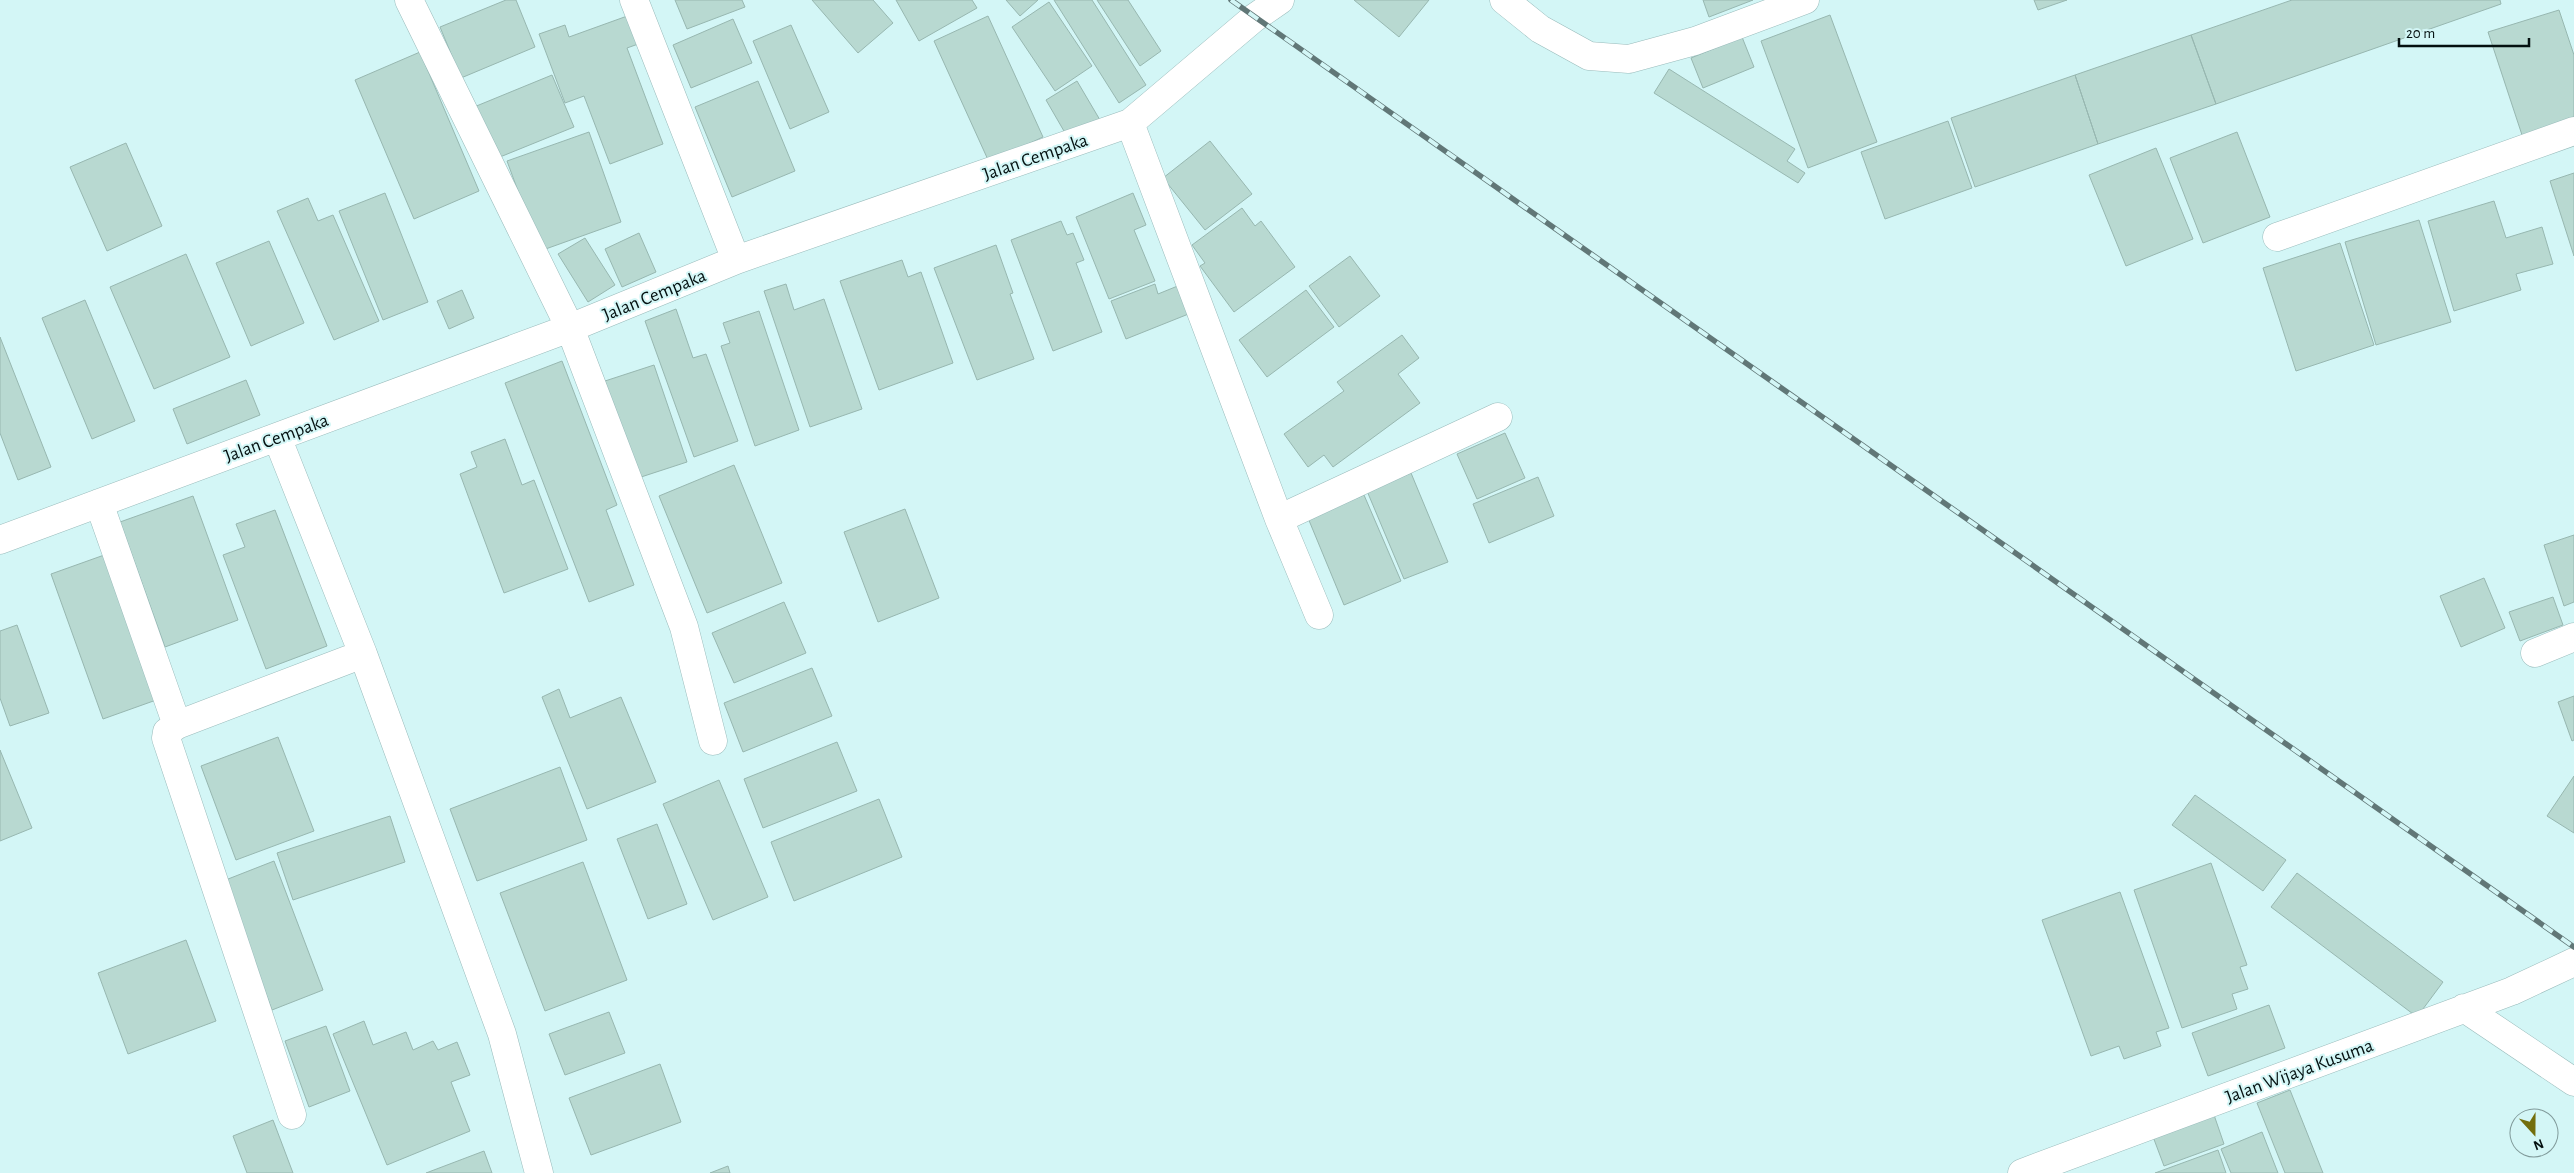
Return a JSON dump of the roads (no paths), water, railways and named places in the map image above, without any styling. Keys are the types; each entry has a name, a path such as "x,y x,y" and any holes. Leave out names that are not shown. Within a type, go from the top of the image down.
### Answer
{"street":[{"path":"409,0 570,328 684,626 713,741"},
{"path":"634,0 736,260"},
{"name":"Jalan Cempaka","path":"0,540 570,328 736,260 1130,123 1254,18 1280,0"},
{"path":"1504,0 1540,29 1589,56 1629,59 1695,41 1805,0"},
{"path":"1130,123 1279,519 1319,615"},
{"path":"2277,237 2574,131"},
{"path":"1279,519 1498,417"},
{"path":"277,437 363,654 502,1034 539,1173"},
{"path":"98,503 177,725"},
{"path":"2534,653 2574,637"},
{"path":"292,1115 168,747 167,732 177,725 363,654"},
{"name":"Jalan Wijaya Kusuma","path":"2022,1173 2512,991 2574,962"},
{"path":"2464,1008 2574,1082"}],"railway":[{"path":"1231,0 2574,947"}]}
